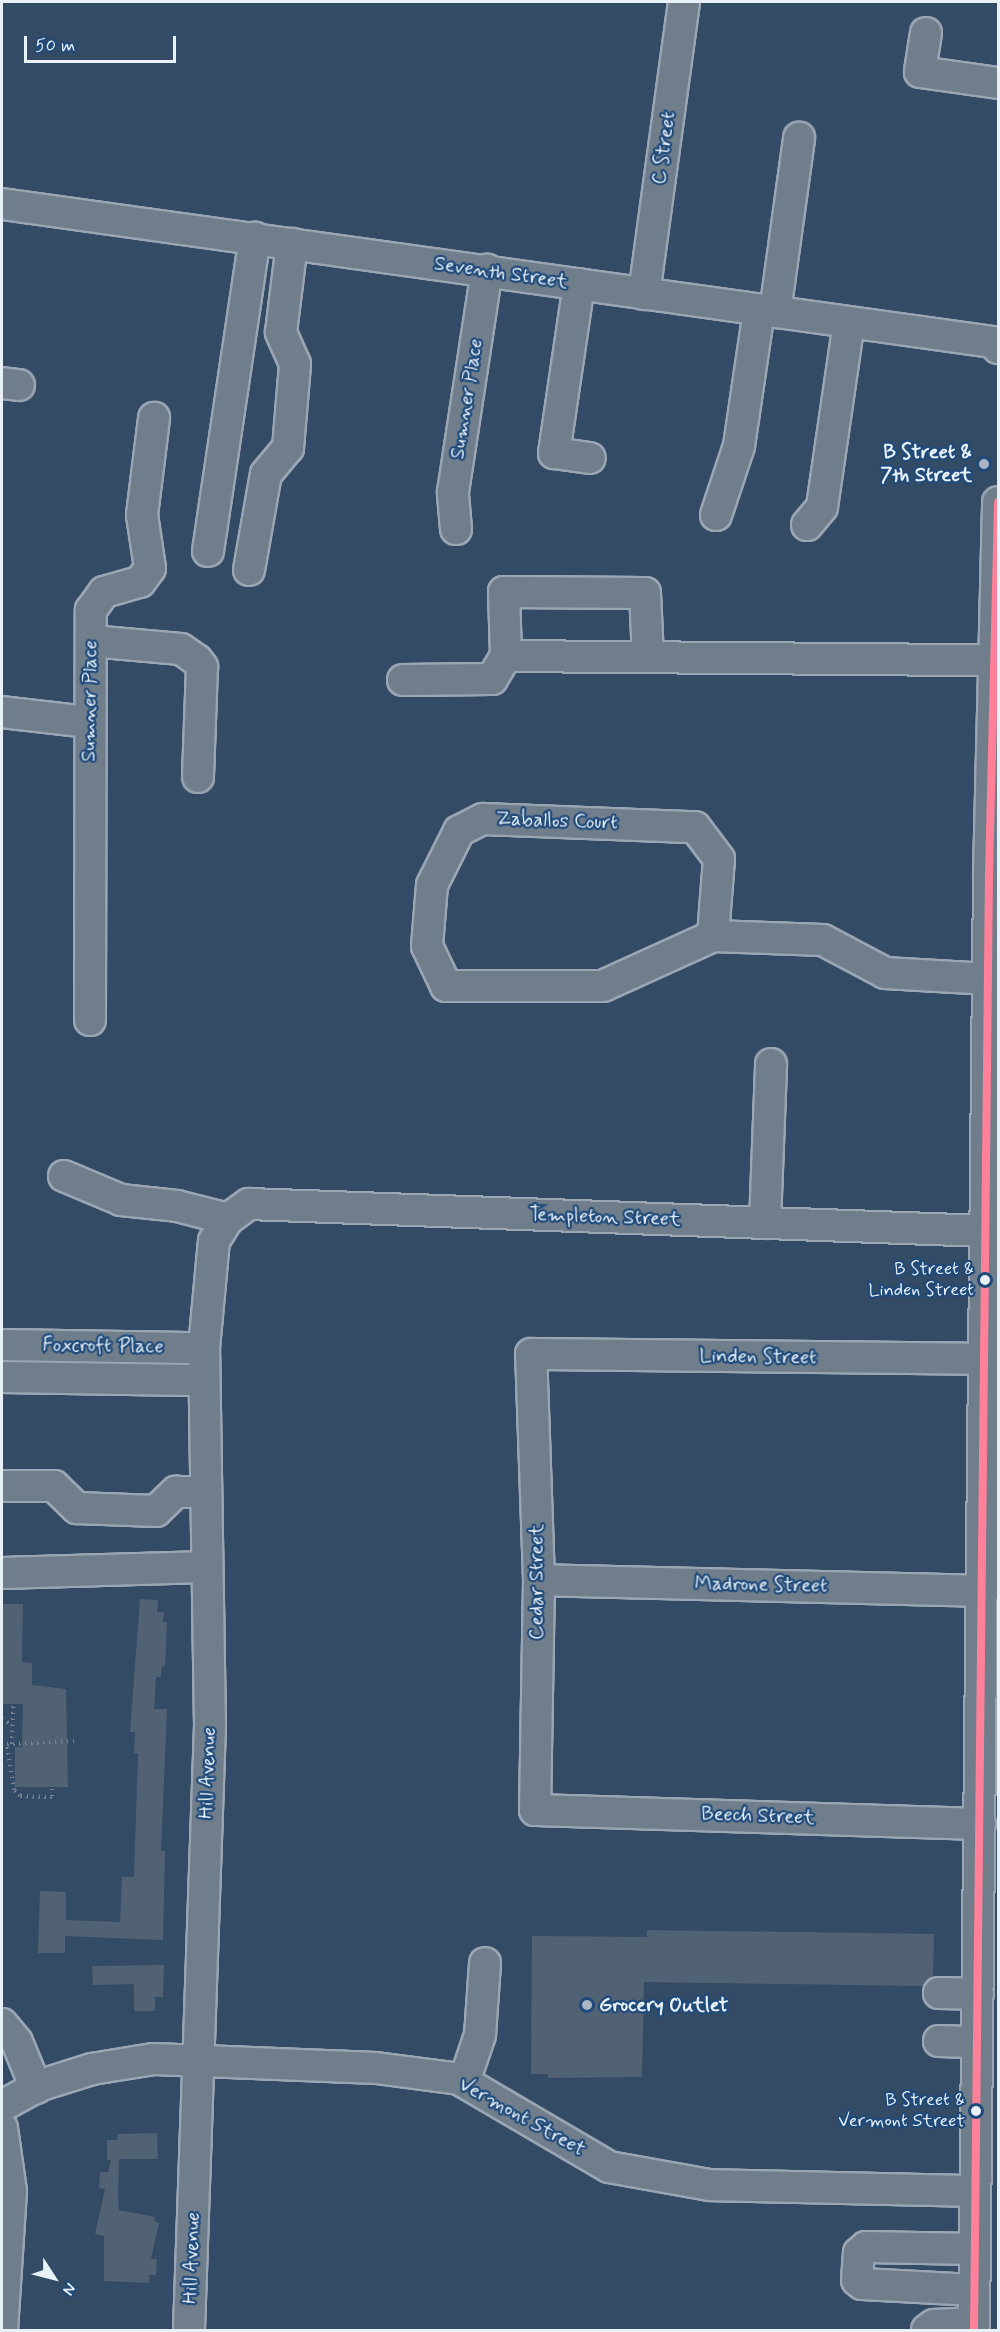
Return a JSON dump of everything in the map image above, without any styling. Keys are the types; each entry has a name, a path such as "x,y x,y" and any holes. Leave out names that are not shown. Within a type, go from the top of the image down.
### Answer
{"street":[{"name":"C Street","path":"644,294 684,2"},
{"path":"926,33 920,72 999,83"},
{"path":"716,514 739,446 799,138"},
{"name":"Seventh Street","path":"2,204 993,342 999,348"},
{"path":"208,551 255,238"},
{"path":"249,570 266,474 288,448 295,364 281,333 292,244"},
{"name":"Sumner Place","path":"456,528 453,492 487,270"},
{"path":"579,284 554,453 590,458"},
{"path":"807,525 822,507 849,322"},
{"name":"Sumner Place","path":"90,1020 89,722 92,610 104,592 140,582 150,568 142,515 154,418"},
{"path":"927,2331 934,2325 974,2327 975,2191 987,2140 977,2042 985,1983 980,1824 990,1753 990,1660 982,1591 991,1525 992,1270 986,1231 993,1153 995,726 993,660 997,609 999,502"},
{"path":"403,680 492,679 506,656 504,592 645,593 648,657"},
{"path":"91,641 181,649 197,660 202,667 198,777"},
{"path":"506,656 993,660"},
{"path":"2,712 89,722"},
{"name":"Zaballos Court","path":"713,936 719,859 695,827 483,819 459,831 432,885 427,946 446,986 603,986 713,936 823,940 885,973 992,991"},
{"path":"765,1223 771,1064"},
{"path":"64,1176 121,1200 177,1206 228,1219"},
{"name":"Templeton Street","path":"228,1219 249,1204 986,1231"},
{"name":"Hill Avenue","path":"189,2331 210,1726 204,1348 214,1241 228,1219"},
{"name":"Foxcroft Place","path":"2,1345 204,1348"},
{"name":"Linden Street","path":"531,1354 990,1380"},
{"name":"Cedar Street","path":"531,1354 539,1580 535,1810"},
{"path":"2,1377 204,1380"},
{"path":"2,1486 54,1486 77,1508 156,1511 176,1492 205,1492"},
{"path":"2,1573 206,1566"},
{"name":"Madrone Street","path":"539,1580 982,1591"},
{"name":"Beech Street","path":"535,1810 980,1824"},
{"path":"464,2082 480,2035 485,1963"},
{"path":"939,1994 985,1983"},
{"path":"5,2029 21,2096"},
{"path":"939,2041 977,2042"},
{"name":"Vermont Street","path":"21,2096 92,2069 154,2059 199,2059 376,2068 464,2082 609,2167 709,2185 975,2191"},
{"path":"2,2128 11,2190 2,2331"},
{"path":"974,2290 862,2284 857,2280 859,2253 866,2247 975,2249"}],"path":[{"path":"13,1706 10,1744 14,1790 20,1796 52,1797 52,1789"},
{"path":"2,1719 12,1725"},
{"path":"2,1744 75,1741"}],"building":[{"path":"140,1599 158,1600 157,1612 164,1612 163,1622 167,1622 165,1666 162,1666 161,1677 156,1677 154,1709 167,1709 161,1851 165,1851 163,1940 65,1936 65,1953 38,1953 40,1891 66,1892 66,1920 120,1922 122,1877 134,1877 138,1753 134,1753 135,1732 130,1732"},
{"path":"2,1604 23,1604 22,1662 32,1663 32,1685 66,1689 68,1787 15,1787 15,1747 22,1747 23,1704 2,1704"},
{"path":"647,1930 934,1934 933,1977 924,1986 644,1982 642,2077 548,2078 548,2074 531,2074 532,1936 647,1937"},
{"path":"164,1965 163,1997 155,1997 155,2011 134,2011 134,1984 93,1985 92,1966"},
{"path":"157,2133 158,2159 119,2159 118,2199 119,2210 155,2217 154,2221 159,2223 151,2259 157,2259 156,2275 149,2275 149,2283 104,2281 104,2236 95,2234 105,2189 99,2188 100,2172 108,2172 111,2160 107,2160 107,2140 118,2140 117,2134"}],"transit line":[{"path":"974,2330 989,874 998,502"}],"place":[{"name":"B Street & 7th Street","path":"984,464"},
{"name":"B Street & Linden Street","path":"985,1280"},
{"name":"Grocery Outlet","path":"587,2005"},
{"name":"B Street & Vermont Street","path":"976,2111"}]}
